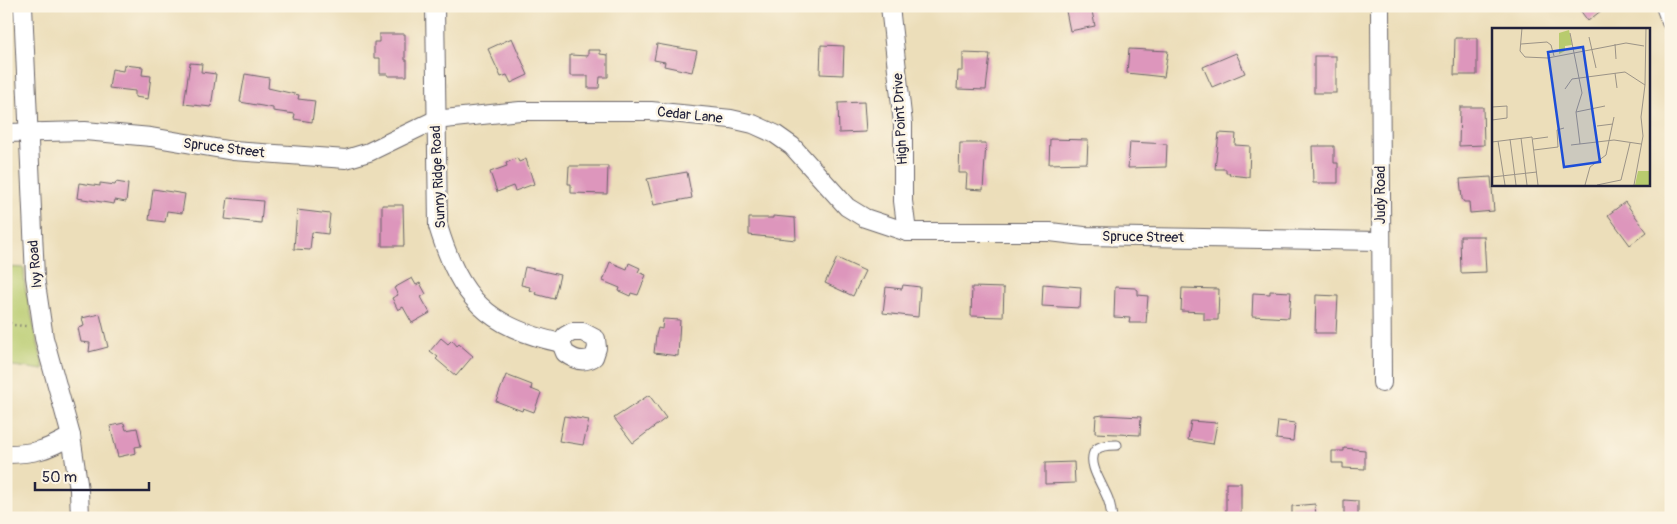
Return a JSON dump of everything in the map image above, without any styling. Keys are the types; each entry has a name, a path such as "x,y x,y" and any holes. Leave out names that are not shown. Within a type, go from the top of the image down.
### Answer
{"street":[{"name":"Ivy Road","path":"23,6 27,132 35,277 43,328 71,436 79,490 80,518"},
{"name":"Sunny Ridge Road","path":"435,6 435,120 438,226 447,258 459,279 474,299 492,316 517,332 561,344"},
{"name":"High Point Drive","path":"890,6 903,124 903,201 907,232"},
{"name":"Judy Road","path":"1380,6 1382,383"},
{"path":"1665,6 1671,22"},
{"name":"Cedar Lane","path":"435,120 520,111 651,111 731,119 753,124 775,134 792,146 846,207 865,218 907,232"},
{"name":"Spruce Street","path":"6,133 85,131 151,137 233,151 346,159 369,152 435,120"},
{"name":"Spruce Street","path":"907,232 1050,232 1084,236 1380,242"},
{"path":"6,454 29,454 48,449 71,436"}],"lane":[{"path":"1112,518 1109,502 1094,466 1093,458 1095,450 1100,447 1117,444"}],"path":[{"path":"6,320 13,325 43,328"}],"green space":[{"path":"6,267 24,268 25,287 44,370 6,365"}],"building":[{"path":"1065,6 1091,6 1095,26 1070,31"},
{"path":"1577,6 1607,6 1588,21"},
{"path":"379,34 405,34 407,76 380,74 380,58 374,58 374,42 379,42"},
{"path":"512,38 528,75 511,83 507,75 501,77 488,49"},
{"path":"1455,38 1477,38 1477,75 1454,75"},
{"path":"657,44 697,51 692,72 664,66 665,62 654,60"},
{"path":"821,45 844,46 843,75 820,74"},
{"path":"1129,49 1168,51 1164,77 1127,73"},
{"path":"588,50 600,50 600,54 608,55 608,77 600,77 599,88 588,88 588,76 570,76 570,55 588,56"},
{"path":"963,53 990,54 986,90 957,89 958,71 963,71"},
{"path":"1236,53 1245,73 1212,87 1203,67"},
{"path":"1314,56 1336,56 1336,93 1314,93"},
{"path":"190,63 202,64 201,72 216,74 211,107 184,104"},
{"path":"124,65 143,67 142,75 151,76 148,99 135,97 135,91 109,88 112,69 123,71"},
{"path":"245,74 269,78 268,88 299,95 298,99 315,101 312,122 294,119 295,114 273,111 273,108 240,102"},
{"path":"864,102 866,132 839,133 838,103"},
{"path":"1460,107 1483,107 1484,145 1459,146"},
{"path":"1219,133 1236,134 1235,145 1250,146 1249,177 1229,175 1230,173 1226,173 1226,169 1215,169"},
{"path":"1050,139 1088,140 1087,163 1049,164"},
{"path":"1130,142 1167,144 1166,167 1128,168"},
{"path":"960,143 986,143 983,190 966,189 967,173 959,173"},
{"path":"1312,146 1334,146 1334,163 1338,163 1338,183 1313,183"},
{"path":"517,158 519,162 526,159 534,184 515,191 513,186 497,192 490,172 507,166 506,163"},
{"path":"569,166 608,166 607,194 571,193 571,184 568,184"},
{"path":"687,172 692,198 654,205 647,179"},
{"path":"1491,177 1494,211 1470,213 1469,202 1464,202 1462,199 1460,179"},
{"path":"116,182 128,184 126,202 115,200 114,204 77,198 79,183 100,186 100,183 115,185"},
{"path":"153,189 185,194 182,213 167,211 165,222 149,220"},
{"path":"228,198 263,201 261,223 225,219"},
{"path":"1625,202 1647,232 1630,245 1608,215"},
{"path":"382,205 403,205 404,246 382,246"},
{"path":"297,210 330,214 328,234 312,232 310,250 294,249"},
{"path":"773,216 795,218 796,240 749,235 749,218 773,218"},
{"path":"1460,236 1484,236 1486,272 1461,273"},
{"path":"837,258 865,271 853,296 825,283"},
{"path":"610,262 627,269 629,263 640,268 638,272 646,275 638,295 631,293 630,296 619,291 620,288 603,281"},
{"path":"525,267 560,275 554,299 535,294 536,292 529,290 530,287 521,285"},
{"path":"412,278 416,285 420,283 426,294 421,297 430,313 412,323 403,307 398,310 392,298 398,295 394,288"},
{"path":"1043,284 1081,287 1080,308 1042,306"},
{"path":"903,285 920,287 918,317 883,313 886,287 902,289"},
{"path":"972,287 1004,288 1003,317 971,316"},
{"path":"1115,287 1135,288 1138,290 1138,295 1148,296 1146,323 1129,323 1130,318 1114,317"},
{"path":"1182,288 1219,289 1218,320 1204,320 1204,312 1181,311"},
{"path":"1270,291 1291,292 1289,318 1252,316 1253,293 1270,294"},
{"path":"1316,295 1338,296 1336,333 1315,333"},
{"path":"100,314 108,347 89,352 90,343 81,342 78,328 84,326 82,318"},
{"path":"663,319 680,320 678,356 654,353 656,335 658,328 662,329"},
{"path":"441,338 448,344 452,340 457,346 459,344 473,356 456,376 436,359 438,357 430,351"},
{"path":"506,375 532,385 531,389 541,393 534,412 523,408 522,411 496,401"},
{"path":"649,395 666,418 633,443 614,418"},
{"path":"564,416 589,420 583,445 559,441"},
{"path":"1096,416 1141,417 1140,435 1095,433"},
{"path":"1191,421 1217,423 1213,444 1188,440"},
{"path":"1278,421 1295,423 1293,441 1276,439"},
{"path":"124,423 126,430 137,428 141,446 135,447 136,453 118,457 110,426"},
{"path":"1344,448 1365,450 1365,469 1343,468 1343,463 1332,463 1332,451 1344,451"},
{"path":"1074,462 1075,483 1045,484 1045,463"},
{"path":"1226,483 1241,483 1241,518 1226,518"},
{"path":"1344,500 1358,501 1358,518 1344,518"},
{"path":"1315,504 1316,518 1292,518 1292,506"}]}
